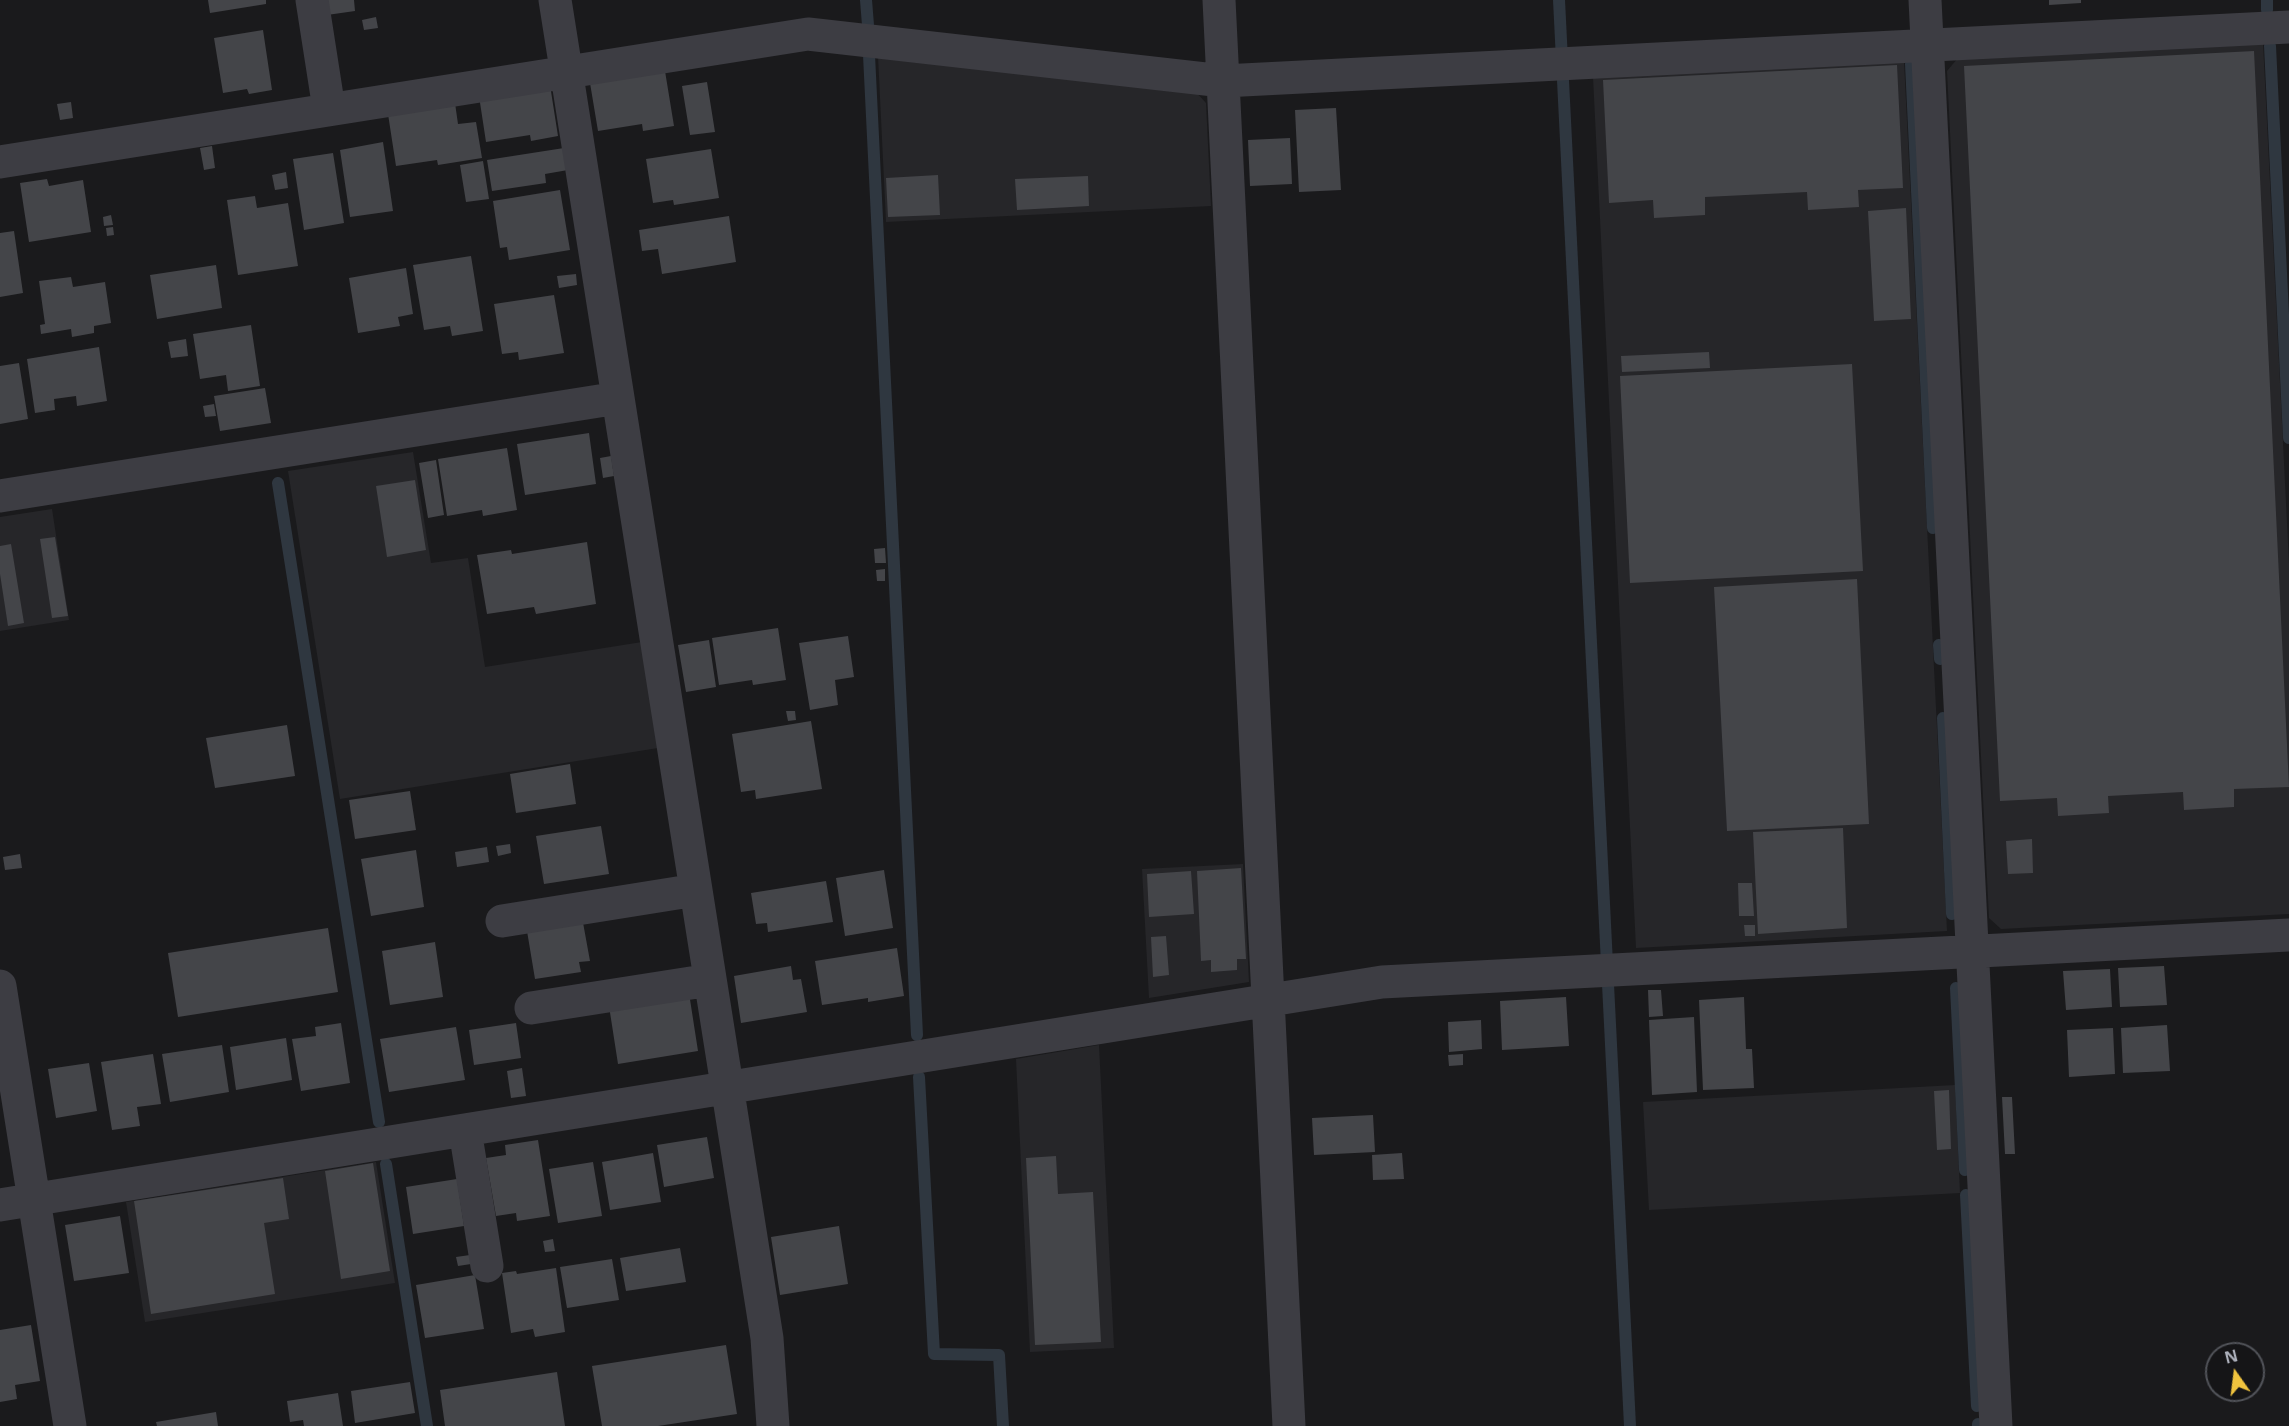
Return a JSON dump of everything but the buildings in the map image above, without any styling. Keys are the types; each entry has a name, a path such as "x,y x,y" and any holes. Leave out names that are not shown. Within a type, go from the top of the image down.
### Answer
{"street":[{"path":"312,0 329,109"},
{"path":"555,0 767,1338 772,1426"},
{"path":"1219,0 1289,1426"},
{"path":"1925,0 1996,1426"},
{"path":"0,162 808,34 1223,81 2289,27"},
{"path":"0,496 618,398"},
{"path":"502,921 696,890"},
{"path":"0,1205 1382,982 2289,935"},
{"path":"531,1008 710,980"},
{"path":"0,986 69,1426"},
{"path":"465,1130 487,1266"}],"shaded area":[{"path":"1553,0 1565,0 1636,1426 1624,1426"},
{"path":"2263,43 2289,563 2289,914 2001,929 1989,918 1947,71 1958,58"},
{"path":"878,56 1196,92 1206,103 1211,206 886,222"},
{"path":"1904,61 1947,931 1636,948 1593,77"},
{"path":"413,452 431,563 468,558 485,667 642,642 658,748 340,799 288,471"},
{"path":"52,509 69,620 0,631 0,517"},
{"path":"1243,864 1249,982 1149,998 1142,869"},
{"path":"1099,1045 1114,1348 1030,1352 1016,1059"},
{"path":"1955,1085 1960,1193 1649,1210 1643,1102"},
{"path":"376,1162 395,1283 145,1322 126,1202"}],"waterway":[{"path":"866,0 868,25"},
{"path":"2267,0 2267,10"},
{"path":"2270,46 2289,438"},
{"path":"869,55 917,1035"},
{"path":"1911,64 1933,528"},
{"path":"278,483 379,1122"},
{"path":"1939,645 1940,659"},
{"path":"1943,718 1952,914"},
{"path":"1956,988 1965,1170"},
{"path":"919,1077 934,1354 999,1355 1003,1426"},
{"path":"386,1164 427,1426"},
{"path":"1966,1195 1977,1406"}]}
